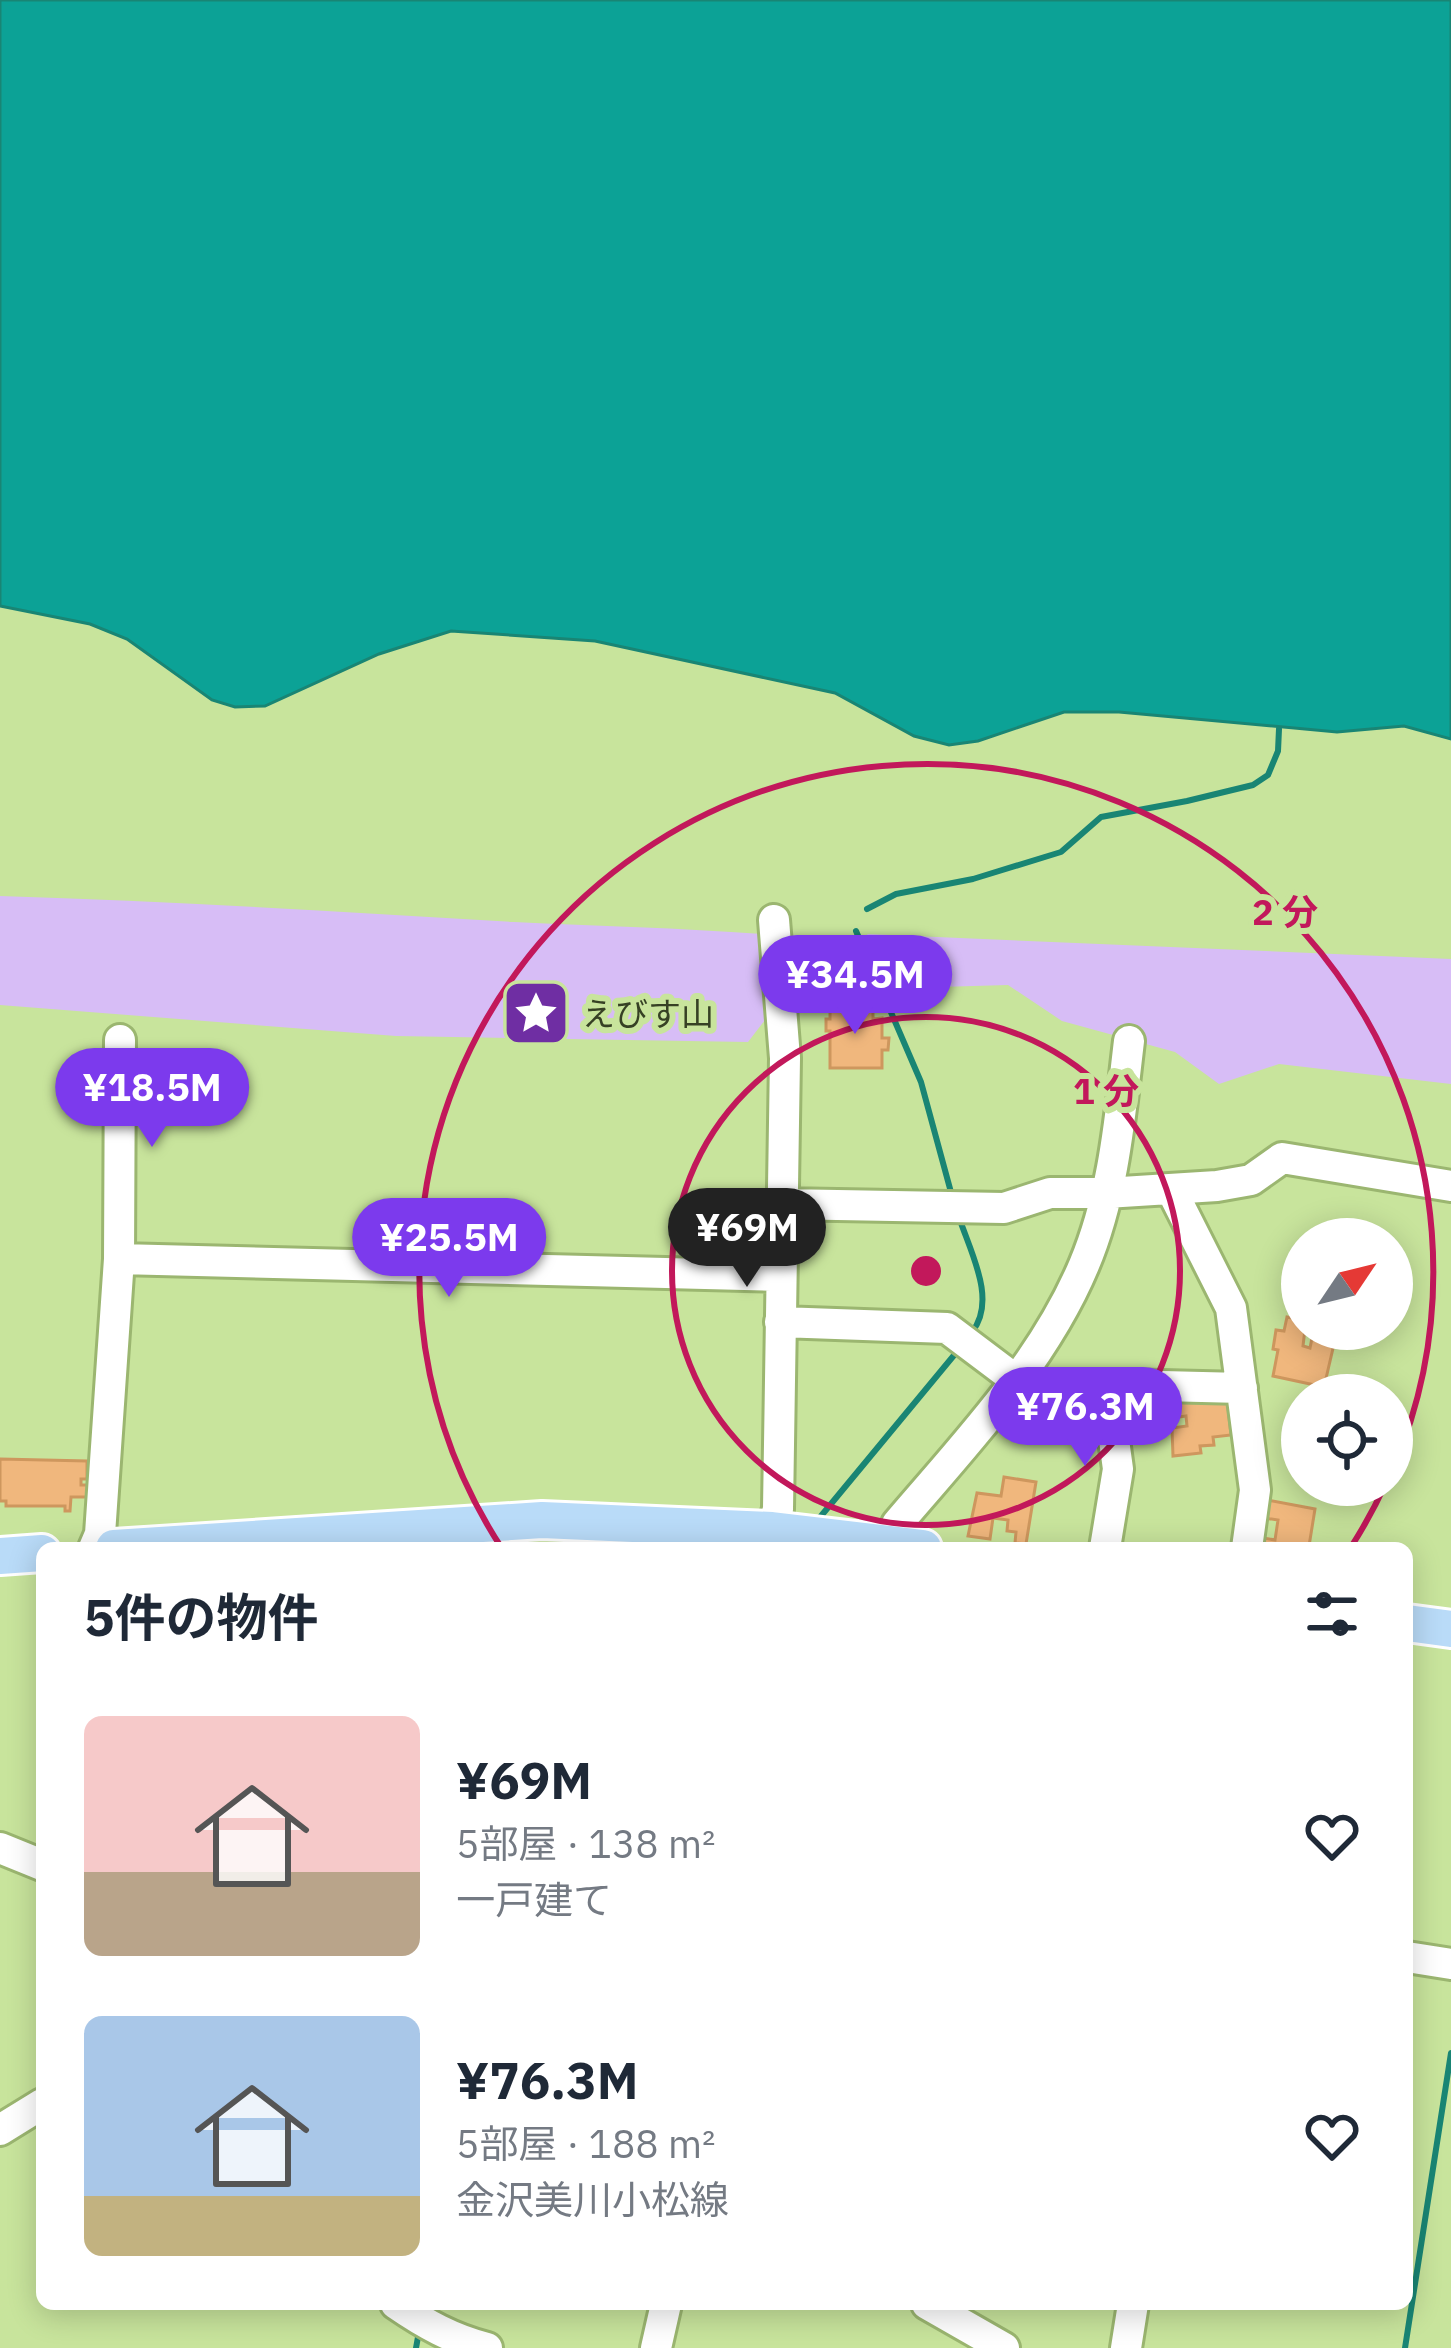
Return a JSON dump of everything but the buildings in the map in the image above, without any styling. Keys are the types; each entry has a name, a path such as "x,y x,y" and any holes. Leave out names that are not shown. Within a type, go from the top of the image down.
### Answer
{"main road":[{"path":"273,1542 432,1536 542,1520 658,1536 830,1542"},
{"path":"0,1556 36,1553"},
{"path":"1413,1624 1451,1629"}],"street":[{"path":"773,1539 778,1508 785,1058 774,920"},
{"path":"97,1542 118,1259 120,1040"},
{"path":"889,1542 897,1524 974,1435 1045,1341 1084,1264 1115,1162 1129,1041"},
{"path":"782,1204 1004,1208 1050,1193 1171,1189 1251,1180 1282,1158 1451,1186"},
{"path":"1171,1189 1232,1308 1255,1490 1248,1542"},
{"path":"118,1259 781,1276"},
{"path":"779,1322 947,1328 1048,1404 1122,1385 1242,1388"},
{"path":"1106,1542 1118,1469 1107,1390"},
{"path":"0,1848 36,1863"},
{"path":"1413,1958 1451,1964"},
{"path":"0,2130 36,2108"},
{"path":"405,2310 459,2341 487,2348"},
{"path":"656,2348 665,2310"},
{"path":"938,2310 1004,2348"},
{"path":"1126,2348 1132,2310"}],"shaded area":[{"path":"0,896 762,934 761,954 772,972 765,1020 748,1042 396,1036 0,1005"},
{"path":"867,934 1451,959 1451,1084 1279,1064 1219,1084 1175,1052 1062,1021 1008,985 904,988"}],"water":[{"path":"0,0 1451,0 1451,739 1404,726 1337,732 1119,712 1064,712 978,741 949,745 914,736 835,693 595,641 451,631 379,654 265,706 235,707 212,700 127,639 90,624 0,606"}],"waterway":[{"path":"867,909 896,894 973,879 1061,852 1101,817 1253,785 1268,775 1278,751 1279,729"},
{"path":"856,931 921,1082 952,1196"},
{"path":"960,1220 982,1292 979,1320 972,1332"},
{"path":"821,1516 960,1348"},
{"path":"1413,2297 1451,2053"},
{"path":"1405,2348 1411,2310"},
{"path":"416,2348 418,2337"}],"place":[{"name":"えびす山","path":"536,1013"}]}
